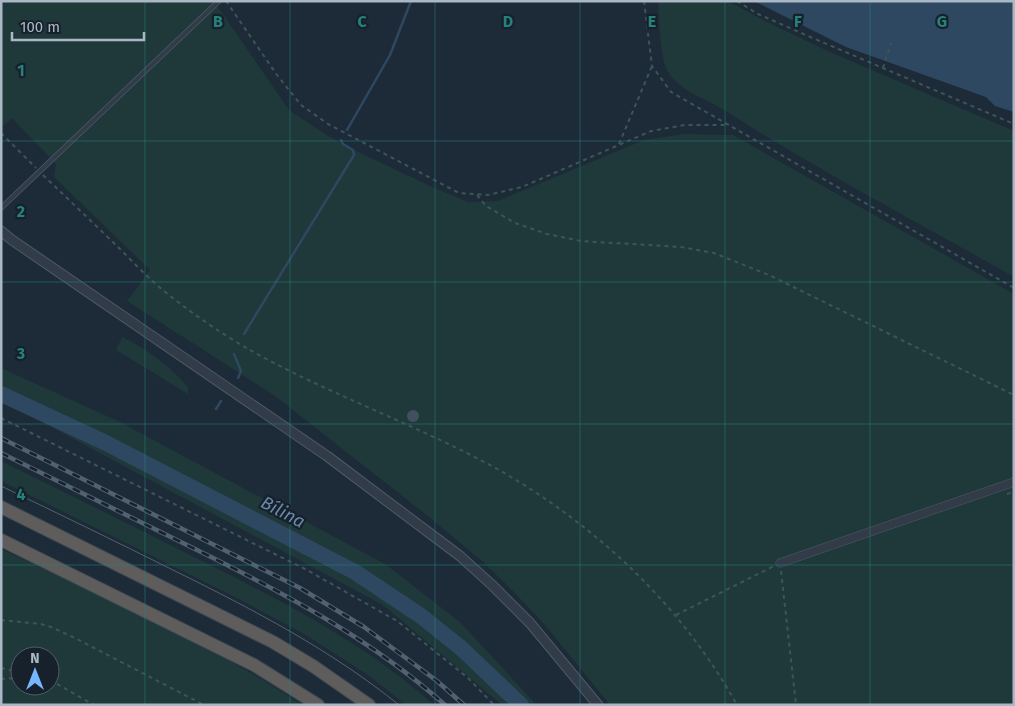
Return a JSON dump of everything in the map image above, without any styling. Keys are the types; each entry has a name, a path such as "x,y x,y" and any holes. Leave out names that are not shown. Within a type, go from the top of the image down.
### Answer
{"highway":[{"path":"1,507 273,642 313,666 369,705"},
{"path":"1,540 222,648 262,669 318,705"}],"street":[{"path":"1,231 328,456 460,556 530,624 598,705"},
{"path":"780,563 1014,482"}],"lane":[{"path":"1,208 219,1"}],"path":[{"path":"226,1 277,75 302,105 328,124 459,193 488,195 522,187 651,131 676,126 729,125"},
{"path":"644,1 652,66 671,92 1014,288"},
{"path":"738,1 782,24 1014,124"},
{"path":"883,68 891,43"},
{"path":"618,144 652,66"},
{"path":"1,133 158,286 181,305 249,349 325,388 498,470 567,513 617,554 676,615 700,645 724,681 737,705"},
{"path":"477,195 486,206 515,223 547,234 581,241 681,247 714,253 771,276 1014,394"},
{"path":"1,418 307,570 397,621 468,678 494,705"},
{"path":"676,615 780,563 796,705"},
{"path":"1,620 41,624 51,627 204,705"},
{"path":"60,686 94,705"}],"green space":[{"path":"1,1 214,1 289,110 352,149 468,202 498,201 644,140 684,134 733,135 1014,294 1014,705 896,705 891,703 890,705 610,705 545,625 482,561 275,396 127,301 150,270 54,177 56,164 12,118 1,127"},
{"path":"658,1 728,1 830,52 1014,131 1014,277 831,175 680,85 673,79 665,66 660,38"},
{"path":"122,337 166,365 188,387 188,394 116,350"},
{"path":"1,368 120,422 385,564 460,622 533,701 533,705 502,705 383,605 1,400"},
{"path":"1,461 294,608 381,663 434,705 406,705 368,675 304,634 233,596 1,481"},
{"path":"1,549 116,602 192,640 302,705 1,705"}],"water":[{"path":"754,1 1014,1 1014,112 995,106 986,97 846,47"}],"building":[{"path":"413,410 419,416 413,422 407,416"}],"waterway":[{"path":"347,130 390,55 411,1"},
{"path":"244,334 354,155 353,150 343,144 341,140"},
{"path":"234,354 241,371 238,378"},
{"name":"Bílina","path":"1,394 106,443 355,572 421,616 461,648 521,705"},
{"path":"216,409 221,401"}],"tram line":[{"path":"1,486 263,616 346,666 399,705"}],"railway":[{"path":"1,438 300,588 364,627 437,681 464,705"},
{"path":"1,453 294,600 357,638 417,681 445,705"}]}
